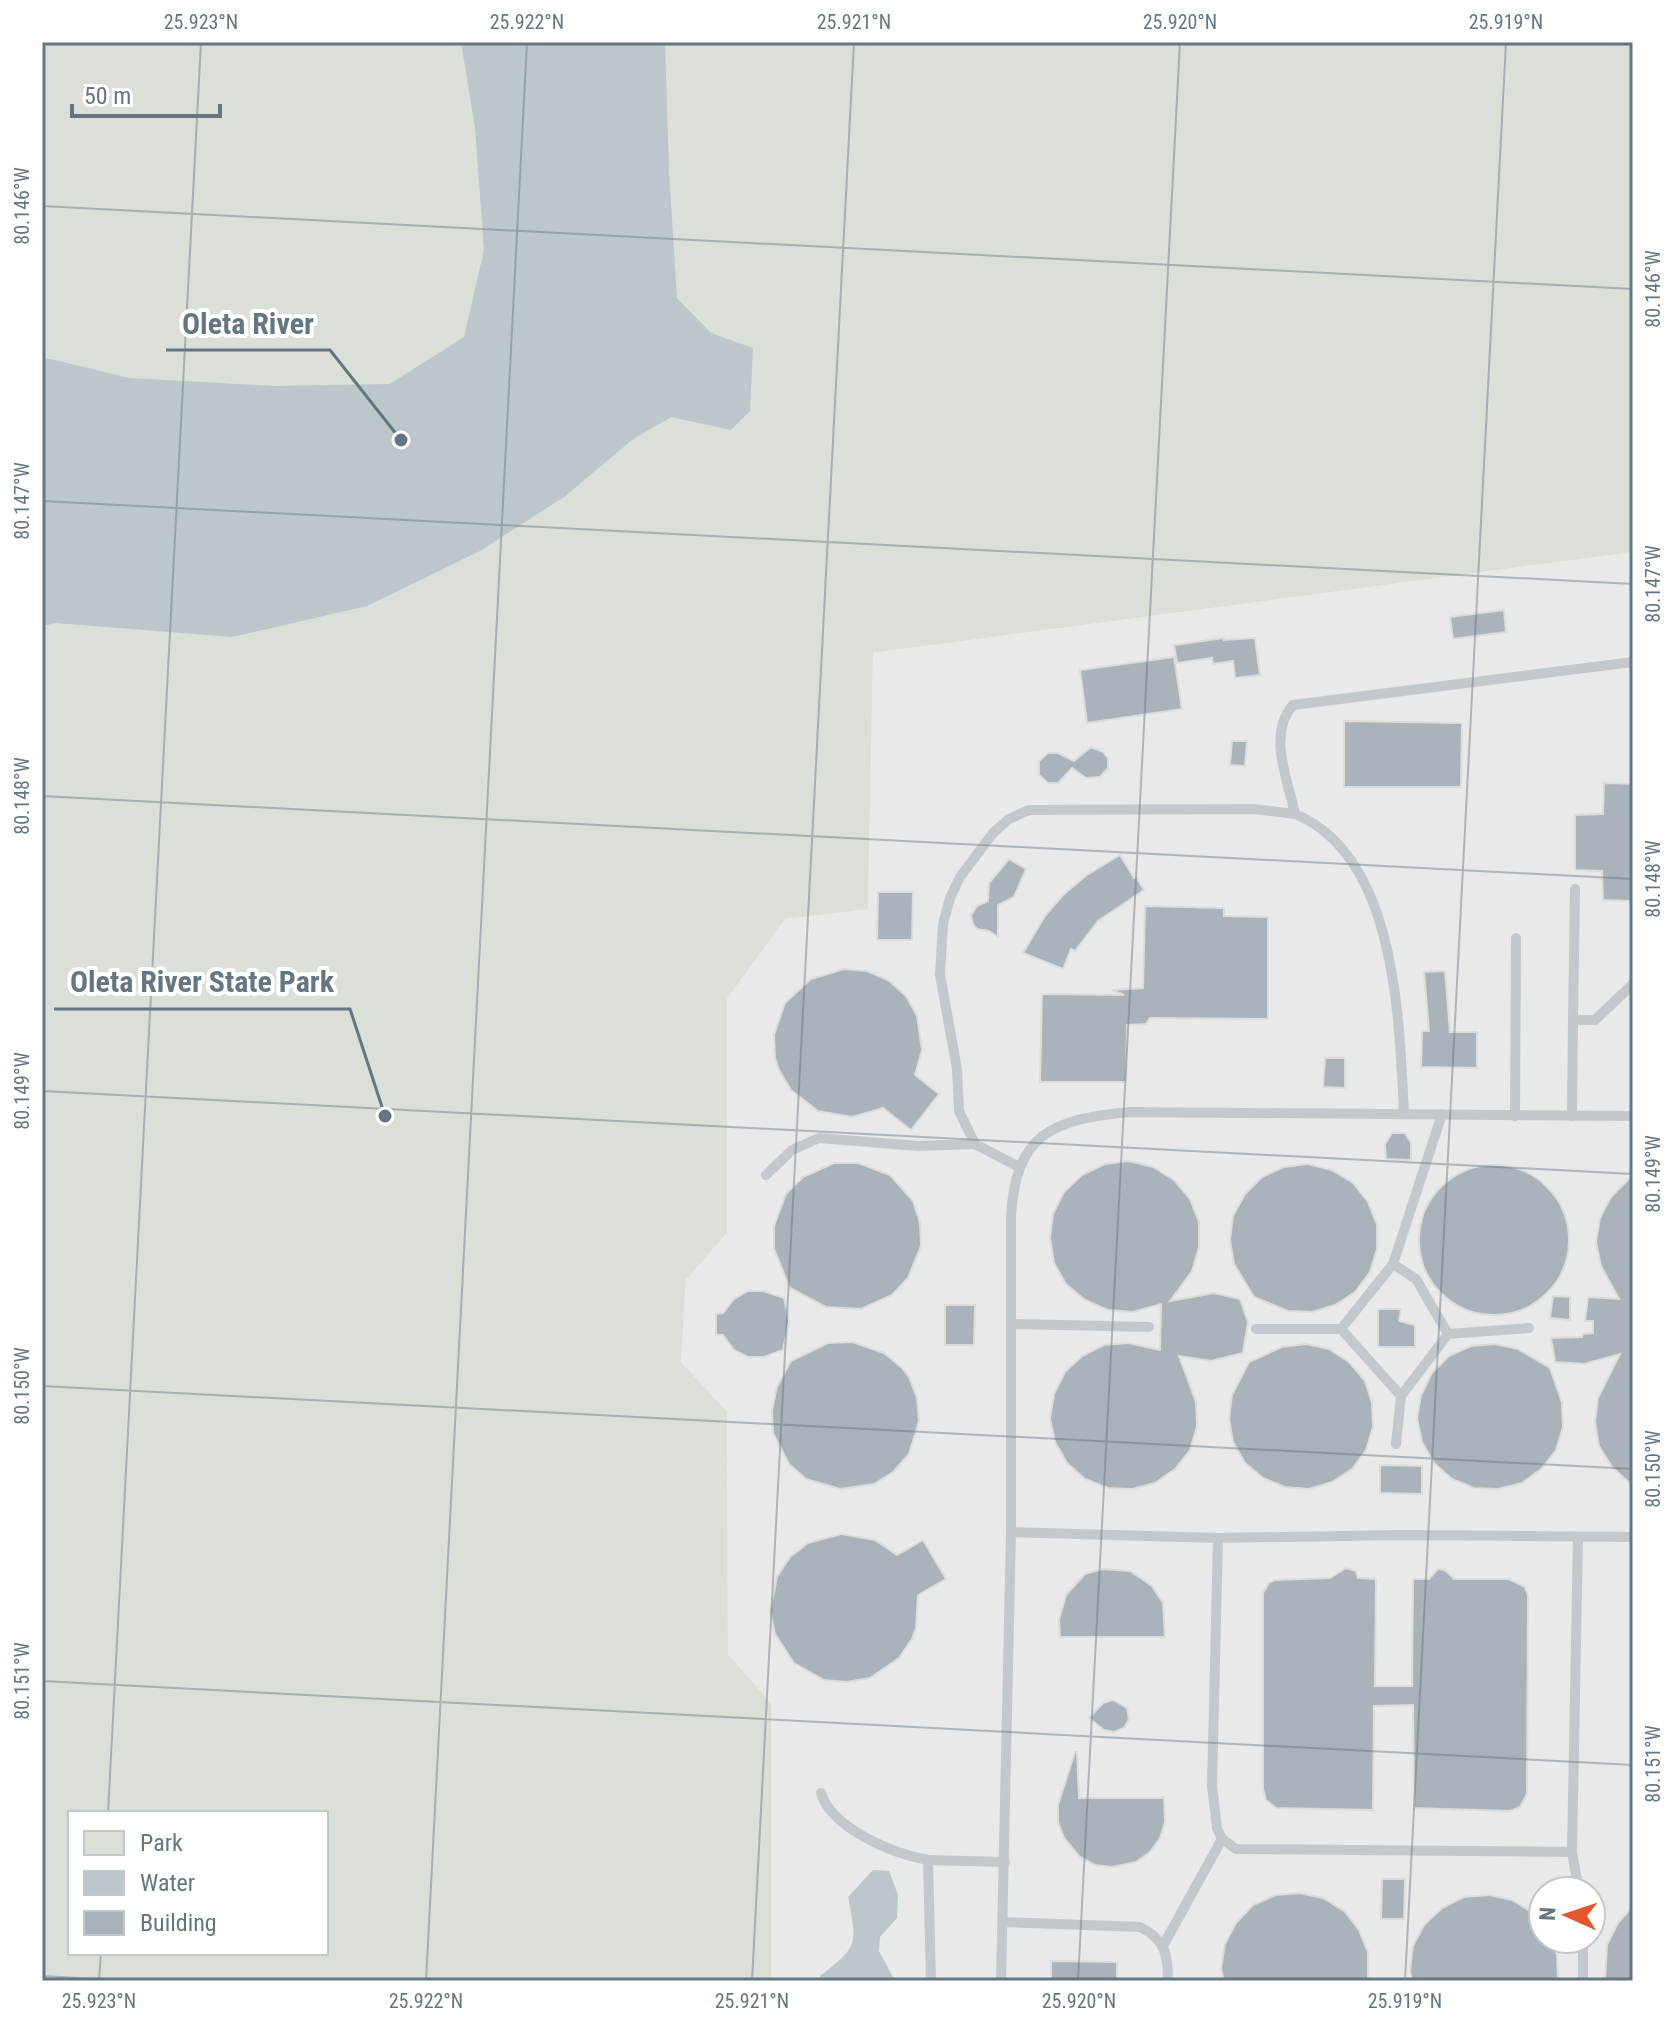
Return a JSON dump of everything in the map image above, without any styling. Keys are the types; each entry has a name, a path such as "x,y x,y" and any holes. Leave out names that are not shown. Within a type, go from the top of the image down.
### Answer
{"lane":[{"path":"1295,814 1279,738 1285,714 1293,705 1633,662"},
{"path":"975,1144 959,1111 953,1040 940,975 943,924 950,898 966,868 993,833 1009,819 1029,810 1253,809 1295,814 1314,822 1344,853 1379,921 1395,984 1404,1113"},
{"path":"1572,1116 1575,889"},
{"path":"1515,1116 1516,938"},
{"path":"1573,1020 1595,1020 1633,984"},
{"path":"1001,1981 1011,1532 1012,1191 1019,1167 1038,1140 1063,1122 1091,1115 1130,1112 1633,1116"},
{"path":"1341,1329 1393,1264 1442,1114"},
{"path":"766,1175 792,1150 819,1138 918,1146 975,1144 1019,1167"},
{"path":"1393,1264 1416,1279 1448,1334"},
{"path":"1011,1324 1149,1327"},
{"path":"1396,1444 1401,1396 1448,1334 1529,1328"},
{"path":"1256,1329 1341,1329 1401,1396"},
{"path":"1011,1532 1218,1538 1401,1535 1633,1537"},
{"path":"1576,1875 1572,1852 1578,1537"},
{"path":"1218,1538 1212,1786 1215,1817 1222,1839 1236,1849 1572,1852"},
{"path":"821,1793 823,1802 853,1829 904,1856 928,1860 1005,1862"},
{"path":"1164,1944 1222,1839"},
{"path":"928,1860 931,1981"},
{"path":"1003,1922 1140,1927 1154,1933 1164,1944 1168,1981"},
{"path":"1583,1955 1583,1981"}],"shaded area":[{"path":"1633,552 1633,1981 771,1981 771,1703 728,1654 727,1411 681,1362 686,1280 727,1233 727,999 785,919 868,908 873,653"}],"green space":[{"path":"42,42 1633,42 1633,552 873,653 868,909 785,919 727,999 727,1233 686,1280 681,1362 727,1411 728,1654 771,1703 771,1981 42,1981"}],"water":[{"path":"461,42 665,42 677,298 711,333 753,348 750,411 731,430 671,417 632,440 564,497 480,551 367,606 232,637 56,623 42,626 42,357 129,378 275,386 390,384 464,337 484,250 475,128"},
{"path":"873,1870 889,1871 898,1895 897,1918 880,1937 879,1951 895,1981 820,1981 820,1976 842,1958 852,1943 853,1925 848,1897"}],"building":[{"path":"1504,610 1506,632 1453,639 1450,617"},
{"path":"1224,638 1255,638 1260,675 1235,678 1233,661 1213,664 1212,658 1177,663 1174,645"},
{"path":"1174,657 1182,709 1087,723 1080,670"},
{"path":"1344,721 1462,723 1461,787 1344,787"},
{"path":"1232,741 1247,741 1245,766 1230,765"},
{"path":"1091,747 1108,758 1108,768 1100,777 1086,778 1072,768 1058,783 1048,783 1039,775 1039,761 1048,753 1058,753 1074,761"},
{"path":"1604,783 1633,784 1633,901 1603,900 1602,871 1575,870 1575,815 1603,814"},
{"path":"1120,855 1144,890 1098,921 1075,951 1071,949 1063,969 1023,953 1045,916 1063,895 1087,875"},
{"path":"1009,859 1026,869 1014,897 998,905 998,937 989,931 977,929 971,915 977,906 988,901 989,883"},
{"path":"878,892 913,892 912,940 877,940"},
{"path":"1145,906 1224,908 1224,916 1268,917 1268,1019 1150,1018 1146,1024 1127,1025 1126,1082 1040,1082 1042,994 1124,995 1112,990 1143,988"},
{"path":"844,969 867,971 888,980 906,996 917,1016 922,1050 915,1075 939,1094 911,1130 883,1108 852,1117 818,1111 791,1090 779,1070 774,1035 785,1003 811,979"},
{"path":"1445,971 1450,1032 1477,1032 1477,1068 1421,1067 1422,1031 1429,1031 1424,972"},
{"path":"1325,1058 1345,1058 1345,1088 1323,1087"},
{"path":"1392,1133 1405,1133 1411,1143 1411,1160 1386,1159 1385,1144"},
{"path":"1129,1161 1153,1167 1174,1180 1190,1199 1199,1222 1199,1247 1192,1271 1170,1301 1214,1293 1240,1299 1248,1322 1243,1353 1211,1361 1179,1356 1196,1402 1197,1426 1190,1450 1175,1469 1155,1483 1132,1489 1108,1488 1085,1479 1067,1463 1055,1442 1050,1418 1054,1394 1065,1372 1082,1356 1104,1345 1128,1343 1160,1350 1161,1304 1133,1312 1108,1310 1085,1300 1066,1284 1054,1263 1050,1238 1053,1214 1064,1192 1082,1175 1105,1164"},
{"path":"834,1163 858,1163 890,1175 913,1201 920,1223 921,1246 908,1278 892,1295 861,1309 826,1307 790,1288 774,1249 774,1226 786,1194 803,1177"},
{"path":"1308,1164 1332,1170 1353,1183 1368,1202 1377,1225 1377,1249 1370,1272 1355,1292 1335,1305 1312,1312 1288,1311 1254,1297 1234,1264 1230,1240 1233,1216 1245,1194 1262,1177 1284,1167"},
{"path":"1494,1165 1523,1171 1547,1187 1563,1211 1569,1240 1563,1269 1547,1293 1523,1309 1494,1315 1465,1309 1441,1293 1425,1269 1419,1240 1425,1211 1441,1187 1465,1171"},
{"path":"1633,1175 1633,1486 1612,1467 1599,1446 1595,1422 1598,1398 1620,1354 1584,1364 1555,1362 1551,1338 1582,1337 1583,1334 1593,1333 1593,1321 1585,1321 1588,1297 1619,1299 1601,1266 1596,1242 1600,1218 1611,1197"},
{"path":"748,1291 763,1291 784,1298 789,1321 783,1350 764,1357 748,1357 734,1350 723,1335 716,1335 716,1314 723,1313 734,1299"},
{"path":"1553,1296 1570,1297 1570,1320 1550,1318"},
{"path":"945,1305 975,1305 974,1345 945,1345"},
{"path":"1378,1309 1401,1309 1399,1321 1415,1325 1415,1347 1378,1347"},
{"path":"852,1342 884,1353 902,1368 917,1398 919,1421 909,1454 893,1472 874,1484 840,1489 806,1479 789,1464 773,1433 772,1410 777,1387 791,1361 828,1343"},
{"path":"1306,1344 1329,1349 1349,1362 1365,1381 1372,1403 1373,1427 1366,1450 1352,1469 1332,1482 1309,1489 1285,1487 1263,1478 1245,1463 1233,1442 1229,1418 1232,1395 1249,1362 1282,1347"},
{"path":"1495,1344 1518,1349 1550,1368 1562,1403 1563,1427 1556,1450 1541,1469 1522,1483 1498,1489 1474,1488 1452,1479 1434,1463 1422,1442 1417,1418 1421,1395 1432,1373 1449,1356 1471,1346"},
{"path":"1380,1465 1422,1466 1422,1494 1380,1493"},
{"path":"841,1534 875,1540 897,1555 923,1540 946,1579 918,1595 916,1628 899,1658 870,1678 847,1682 824,1680 794,1663 775,1634 770,1611 777,1577 790,1557 808,1543"},
{"path":"1346,1568 1356,1571 1358,1578 1376,1579 1375,1686 1412,1686 1413,1579 1429,1579 1438,1569 1445,1570 1454,1579 1509,1579 1525,1587 1528,1596 1527,1794 1520,1807 1510,1811 1414,1808 1413,1705 1374,1706 1373,1810 1276,1808 1266,1800 1263,1789 1263,1593 1275,1580 1330,1578"},
{"path":"1103,1569 1130,1571 1152,1586 1163,1603 1165,1637 1060,1637 1059,1620 1066,1595 1085,1574"},
{"path":"1113,1700 1127,1708 1129,1719 1124,1728 1114,1732 1104,1730 1089,1718 1103,1703"},
{"path":"1075,1752 1079,1798 1164,1798 1165,1822 1160,1838 1150,1852 1136,1862 1112,1867 1095,1865 1080,1857 1064,1838 1058,1822 1058,1805"},
{"path":"1382,1879 1405,1879 1404,1919 1381,1919"},
{"path":"1299,1893 1323,1898 1344,1911 1359,1930 1368,1952 1368,1981 1224,1981 1221,1968 1225,1944 1236,1923 1253,1905 1276,1895"},
{"path":"1489,1895 1512,1900 1527,1909 1527,1955 1557,1955 1558,1981 1412,1981 1413,1946 1424,1925 1442,1908 1464,1897"},
{"path":"1633,1906 1633,1981 1605,1981 1607,1945 1618,1923"},
{"path":"1051,1961 1117,1962 1117,1981 1051,1981"}],"place":[{"name":"Oleta River","path":"401,440"},
{"name":"Oleta River State Park","path":"385,1116"}]}
